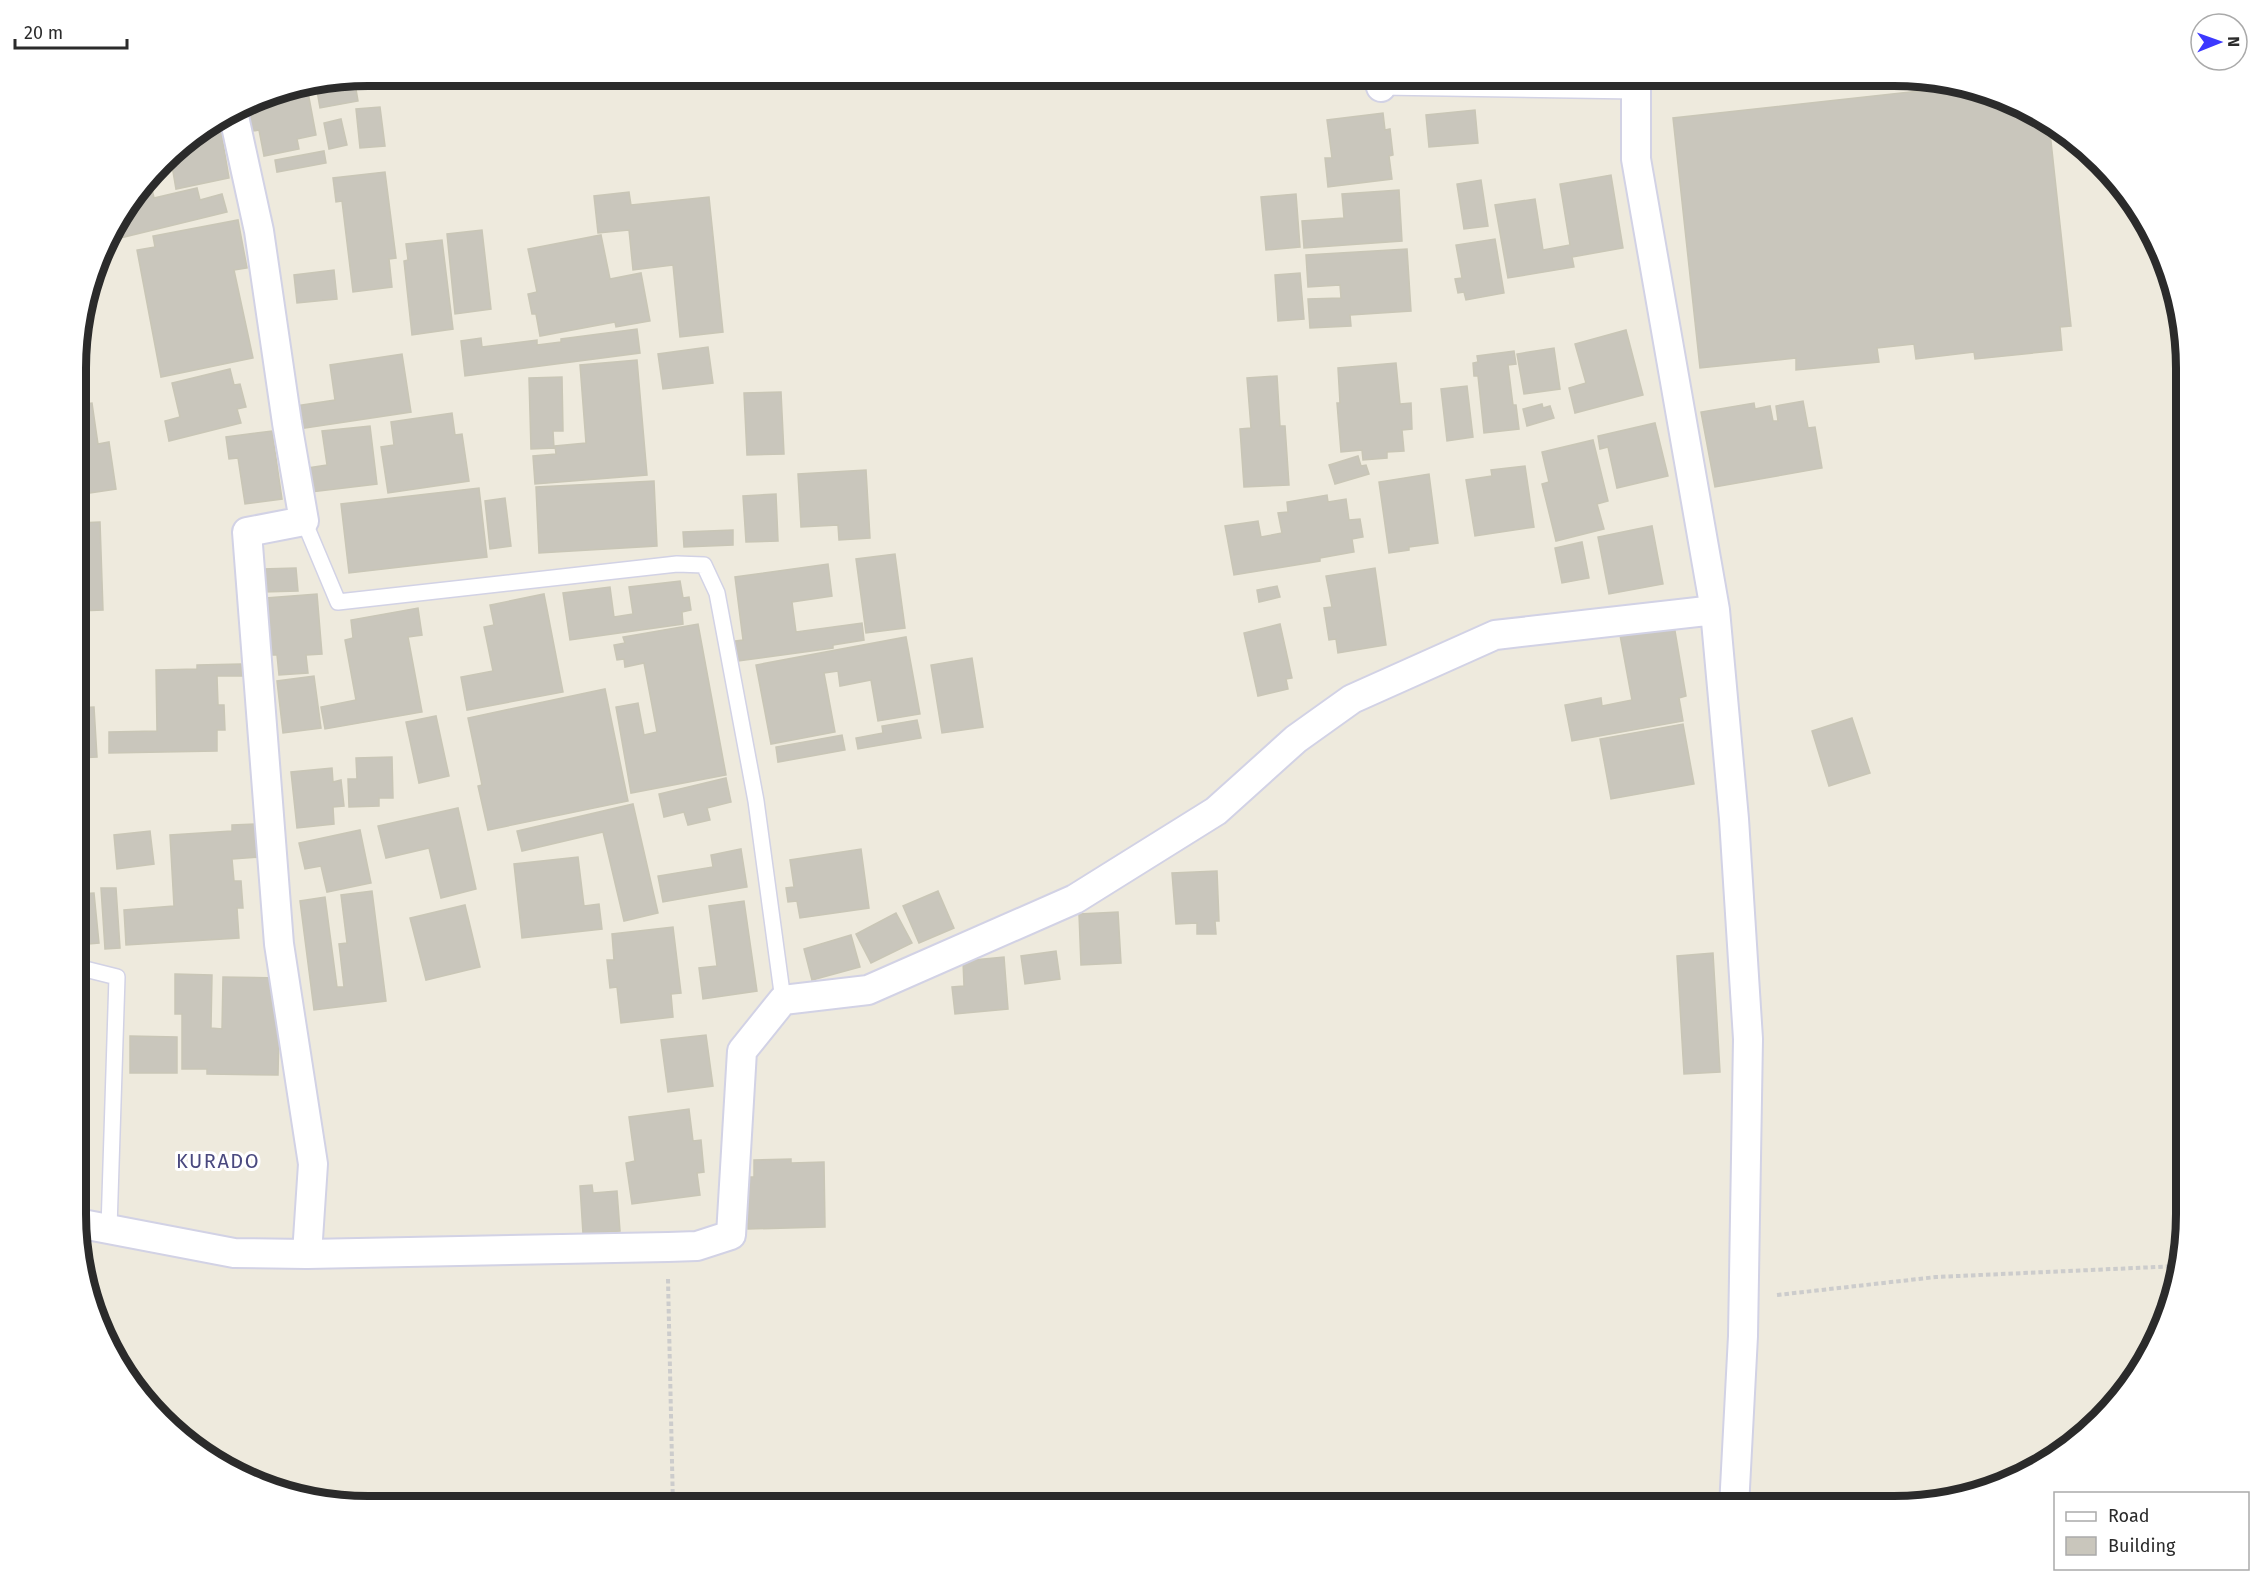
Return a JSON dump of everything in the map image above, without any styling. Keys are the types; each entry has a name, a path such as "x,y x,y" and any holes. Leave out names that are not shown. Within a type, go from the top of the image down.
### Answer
{"street":[{"path":"1636,86 1636,159 1715,610 1734,819 1748,1039 1743,1299 1734,1496"},
{"path":"235,119 259,231 304,521 247,532 279,944 313,1164 307,1254"},
{"path":"86,1224 234,1253 307,1254 697,1246 730,1235 742,1051 783,1000 868,990 1075,899 1216,811 1296,739 1352,699 1496,635 1715,610"}],"lane":[{"path":"304,521 338,602 677,564 704,565 717,593 754,789 783,1000"},
{"path":"86,969 117,976 109,1228"}],"path":[{"path":"668,1247 673,1496"},
{"path":"1743,1299 1936,1277 2170,1266"}],"building":[{"path":"355,86 358,101 320,108 317,90"},
{"path":"1937,89 1984,100 2034,123 2050,133 2071,326 2060,327 2062,350 1975,359 1974,352 1916,359 1914,344 1877,348 1879,362 1796,370 1796,358 1700,368 1673,118"},
{"path":"308,92 316,135 297,139 299,149 264,156 259,130 248,132 245,114 277,100"},
{"path":"380,107 385,146 360,148 356,109"},
{"path":"1475,110 1478,143 1429,147 1426,115"},
{"path":"1383,113 1385,130 1390,129 1393,155 1389,156 1392,179 1328,187 1325,158 1332,158 1327,120"},
{"path":"341,119 347,145 329,149 324,123"},
{"path":"220,127 229,178 176,189 172,165"},
{"path":"324,151 326,163 277,172 275,160"},
{"path":"385,172 396,258 389,259 392,287 353,292 342,201 336,202 333,178"},
{"path":"1611,175 1623,248 1572,257 1574,267 1508,278 1495,205 1535,199 1543,250 1570,245 1560,184"},
{"path":"1481,180 1488,226 1464,229 1457,184"},
{"path":"152,187 154,198 197,188 200,200 222,194 227,212 117,239 133,211"},
{"path":"1399,190 1402,241 1304,248 1302,221 1344,218 1342,194"},
{"path":"629,192 631,205 709,197 723,332 680,337 673,265 633,270 629,230 598,233 594,196"},
{"path":"1296,194 1300,247 1266,250 1261,197"},
{"path":"238,220 247,268 234,270 253,358 161,377 137,250 155,247 153,236"},
{"path":"482,230 491,309 455,314 447,234"},
{"path":"601,235 610,279 641,273 650,321 616,327 615,322 540,336 536,314 532,314 528,294 537,292 528,249"},
{"path":"1495,239 1504,293 1466,300 1464,292 1458,293 1455,279 1462,278 1456,245"},
{"path":"442,240 453,329 412,335 404,261 408,260 406,244"},
{"path":"1407,249 1411,311 1350,315 1351,326 1310,328 1308,299 1341,298 1340,285 1308,287 1306,255"},
{"path":"334,270 337,299 297,303 294,275"},
{"path":"1300,273 1304,319 1278,321 1275,275"},
{"path":"637,329 640,353 465,376 461,341 481,338 482,347 537,340 537,345 561,342 561,339"},
{"path":"1626,330 1643,395 1575,413 1569,388 1586,383 1575,344"},
{"path":"708,347 713,383 663,389 658,354"},
{"path":"1554,348 1560,389 1524,394 1517,354"},
{"path":"1514,351 1516,364 1508,365 1513,405 1516,405 1519,429 1484,433 1478,376 1474,376 1473,363 1478,362 1477,356"},
{"path":"402,354 411,412 299,429 296,406 335,400 330,365"},
{"path":"637,360 647,475 535,484 533,456 556,454 555,446 586,443 580,365"},
{"path":"1396,363 1400,404 1411,403 1412,429 1402,430 1404,451 1387,452 1387,458 1363,460 1362,450 1341,452 1337,403 1340,403 1338,368"},
{"path":"230,369 234,385 240,384 246,407 237,409 241,423 169,441 165,421 180,417 172,383"},
{"path":"1277,376 1280,426 1285,426 1289,485 1244,487 1240,429 1251,428 1247,378"},
{"path":"562,377 563,431 553,431 554,448 531,449 529,378"},
{"path":"1467,386 1473,437 1447,441 1441,389"},
{"path":"781,392 784,454 747,455 744,393"},
{"path":"1803,401 1808,428 1815,427 1822,468 1715,487 1701,412 1754,403 1755,409 1770,406 1773,421 1778,421 1776,406"},
{"path":"92,403 98,444 109,442 116,489 86,494 86,404"},
{"path":"1542,404 1543,408 1550,406 1554,418 1527,426 1523,409"},
{"path":"452,413 455,435 462,434 469,481 388,493 381,447 394,445 391,422"},
{"path":"1655,423 1668,476 1617,488 1608,447 1600,449 1598,436"},
{"path":"370,426 377,484 311,492 308,468 327,465 322,431"},
{"path":"272,431 282,499 245,504 238,458 229,459 226,437"},
{"path":"1593,440 1608,501 1597,504 1604,529 1556,541 1542,484 1549,482 1542,452"},
{"path":"1358,456 1361,466 1366,465 1369,474 1335,484 1329,465"},
{"path":"1525,466 1534,527 1475,536 1466,480 1492,476 1491,470"},
{"path":"866,470 870,538 839,540 838,525 801,527 798,474"},
{"path":"1429,474 1438,543 1409,547 1409,550 1389,553 1379,482"},
{"path":"654,481 657,546 539,553 536,487"},
{"path":"479,488 487,557 349,573 341,504"},
{"path":"776,494 778,541 746,542 743,496"},
{"path":"1327,495 1328,502 1346,499 1349,520 1360,519 1363,537 1352,539 1354,552 1320,558 1320,561 1234,575 1225,526 1258,521 1261,537 1282,533 1278,513 1288,512 1287,502"},
{"path":"505,498 511,546 490,549 485,501"},
{"path":"100,522 103,610 86,611 86,523"},
{"path":"1652,526 1663,584 1609,594 1598,537"},
{"path":"733,530 733,545 684,547 683,532"},
{"path":"1582,542 1589,578 1562,583 1555,548"},
{"path":"895,554 905,628 866,633 856,559"},
{"path":"828,564 832,596 792,602 796,632 862,623 864,640 833,645 833,648 731,662 728,642 743,640 735,577"},
{"path":"296,568 298,591 263,592 262,569"},
{"path":"1375,568 1386,645 1338,653 1336,639 1329,640 1324,608 1332,607 1326,576"},
{"path":"680,581 683,598 689,597 691,610 682,612 683,624 570,640 563,593 610,587 614,617 633,614 629,587"},
{"path":"1277,586 1280,597 1259,602 1257,590"},
{"path":"317,594 322,654 306,655 308,673 279,675 277,655 271,655 266,598"},
{"path":"544,594 563,692 467,710 461,677 493,671 484,627 494,625 490,605"},
{"path":"418,608 422,635 408,637 422,712 325,729 321,707 356,700 345,640 353,638 351,620"},
{"path":"698,624 726,775 631,793 616,707 638,703 644,735 657,732 644,663 625,667 624,659 617,660 614,645 625,643 623,637"},
{"path":"1280,624 1292,678 1286,679 1288,689 1258,696 1244,633"},
{"path":"1674,625 1686,696 1679,698 1683,721 1572,741 1565,705 1601,698 1602,706 1632,700 1620,635"},
{"path":"906,637 920,714 878,721 871,680 840,686 838,671 824,673 835,732 771,744 756,665"},
{"path":"972,658 983,727 942,733 931,665"},
{"path":"241,664 242,676 217,676 218,705 224,705 225,730 217,730 217,751 109,753 109,732 157,731 156,670 197,669 197,665"},
{"path":"314,676 321,728 283,733 277,681"},
{"path":"605,689 628,801 488,830 478,786 482,785 468,718"},
{"path":"86,707 94,707 97,757 86,758"},
{"path":"436,716 449,776 419,783 406,722"},
{"path":"1852,718 1870,773 1829,786 1812,731"},
{"path":"917,720 921,738 858,749 856,738 883,733 882,726"},
{"path":"1683,724 1694,784 1611,799 1600,739"},
{"path":"842,735 845,750 778,762 776,747"},
{"path":"392,757 393,798 379,798 379,806 349,807 348,779 357,779 356,758"},
{"path":"332,768 333,782 341,780 344,806 333,807 334,824 297,828 291,772"},
{"path":"726,778 731,802 707,808 710,820 688,825 684,812 664,817 659,794"},
{"path":"633,804 658,913 624,921 603,832 522,851 517,831"},
{"path":"458,808 476,889 441,898 429,848 386,858 378,826"},
{"path":"258,824 260,857 232,859 234,881 241,881 243,908 237,908 239,938 126,945 124,910 174,906 170,835 232,831 232,825"},
{"path":"360,830 371,883 327,892 321,866 305,869 299,843"},
{"path":"150,831 154,864 117,869 114,835"},
{"path":"741,849 747,887 663,902 658,876 713,867 711,855"},
{"path":"861,849 869,908 800,918 797,901 788,902 786,888 794,887 790,860"},
{"path":"578,857 584,906 599,904 602,929 522,938 514,864"},
{"path":"1217,871 1219,921 1215,921 1216,934 1197,934 1197,923 1176,924 1172,873"},
{"path":"101,888 116,888 120,948 105,949"},
{"path":"372,891 386,1001 314,1010 300,901 325,897 337,987 344,987 339,944 347,943 341,895"},
{"path":"938,891 954,928 919,943 903,906"},
{"path":"86,893 94,893 99,943 86,944"},
{"path":"744,901 757,991 703,999 699,968 717,966 709,906"},
{"path":"465,905 480,967 426,980 410,918"},
{"path":"1118,912 1121,963 1081,965 1079,914"},
{"path":"896,913 912,943 871,963 856,934"},
{"path":"673,927 681,993 671,994 673,1017 621,1023 617,987 610,988 607,960 614,960 612,934"},
{"path":"851,935 860,967 812,980 804,949"},
{"path":"1056,951 1060,979 1025,984 1021,956"},
{"path":"1713,953 1720,1072 1684,1074 1677,956"},
{"path":"1004,957 1008,1009 955,1014 952,987 964,986 963,961"},
{"path":"175,974 212,975 211,1028 222,1029 223,977 280,978 278,1075 207,1074 207,1069 182,1069 182,1014 175,1014"},
{"path":"706,1035 713,1086 668,1092 661,1040"},
{"path":"130,1036 177,1037 177,1073 130,1073"},
{"path":"689,1109 693,1141 701,1140 704,1172 697,1173 700,1195 632,1204 626,1163 635,1161 629,1117"},
{"path":"791,1159 791,1163 824,1162 825,1227 748,1229 746,1177 754,1177 754,1160"},
{"path":"592,1185 593,1193 617,1191 620,1231 583,1234 580,1186"}],"district":[{"name":"KURADO","path":"218,1161"}]}
